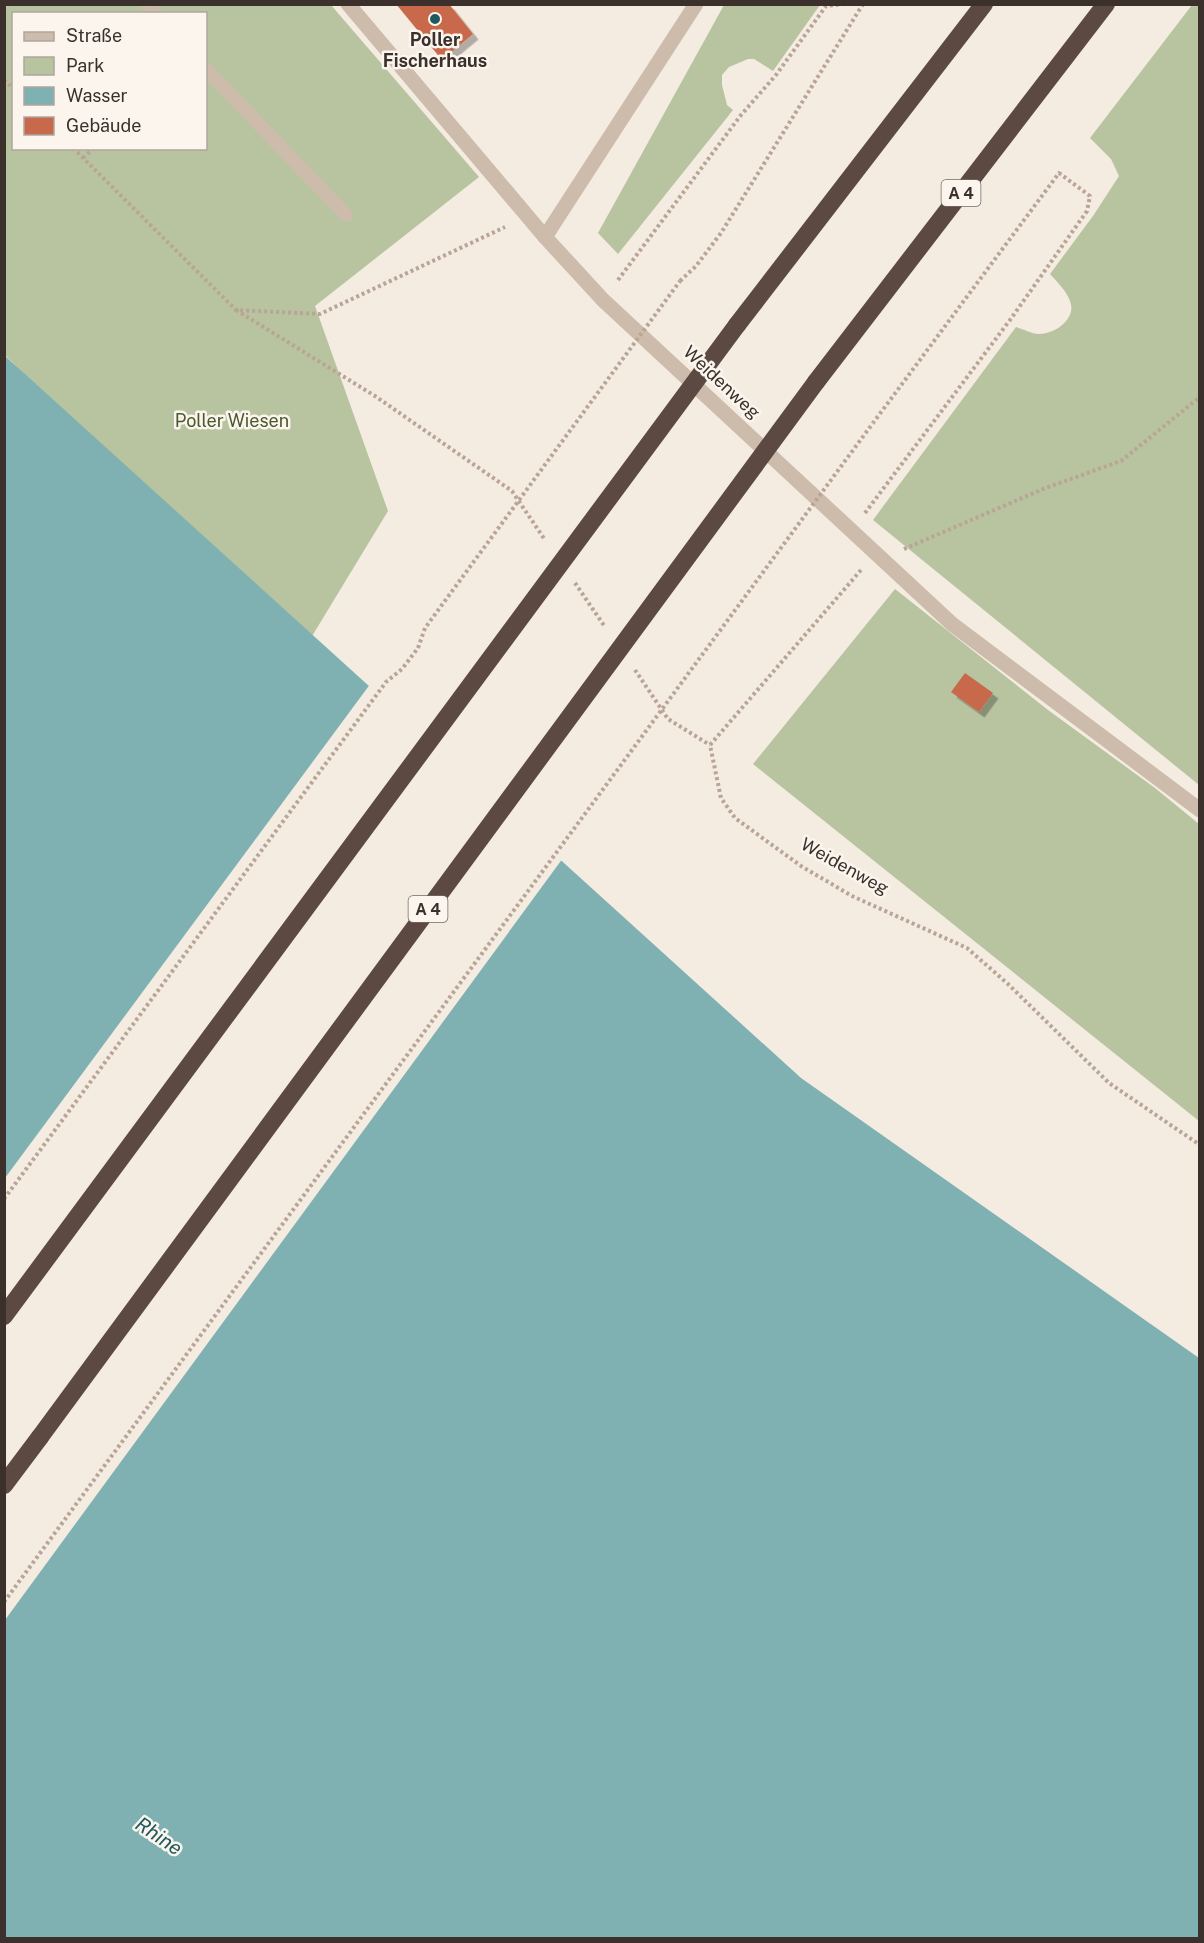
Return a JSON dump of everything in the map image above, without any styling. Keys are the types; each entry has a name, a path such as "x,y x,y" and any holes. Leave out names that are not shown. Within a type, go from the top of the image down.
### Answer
{"highway":[{"path":"4,1316 737,325 984,4"},
{"name":"A 4","path":"4,1485 816,382 1106,4"}],"street":[{"name":"Weidenweg","path":"348,4 545,237 603,300 952,624 1200,810"},
{"path":"545,237 696,4"}],"lane":[{"path":"207,70 346,215"}],"path":[{"path":"603,300 741,115 776,75 826,6 844,4"},
{"path":"4,1199 386,682 402,669 413,655 425,628 680,281 696,266 721,232 863,4"},
{"path":"75,150 236,310 375,396 512,491 551,548"},
{"path":"83,158 92,150"},
{"path":"4,1602 1059,172 1090,196 1087,212 1010,320 852,531"},
{"path":"236,310 320,314 528,216"},
{"path":"629,662 668,719 710,745 878,556 1043,489 1121,461 1200,397"},
{"path":"571,577 610,634"},
{"name":"Weidenweg","path":"710,745 721,798 735,818 801,866 852,896 967,948 1008,984 1109,1083 1200,1145"}],"green space":[{"name":"Poller Wiesen","path":"4,5 331,5 479,177 315,306 388,511 303,651 5,355"},
{"path":"724,5 820,5 773,71 754,59 748,59 729,67 722,75 727,105 733,110 618,254 598,233"},
{"path":"1192,5 1200,5 1199,785 873,520 1016,327 1039,334 1058,328 1068,319 1070,301 1050,274 1119,176 1111,159 1090,138"},
{"path":"895,589 1048,710 1155,788 1199,824 1199,1121 753,764"}],"water":[{"name":"Rhine","path":"4,355 801,1078 1199,1358 1199,1938 5,1938"}],"pier":[{"path":"371,683 563,858 5,1620 5,1178"}],"building":[{"name":"Poller Fischerhaus","path":"396,4 449,4 473,34 442,60"},
{"path":"965,673 993,693 979,712 951,692"}],"place":[{"name":"Poller Fischerhaus","path":"435,19"}]}
